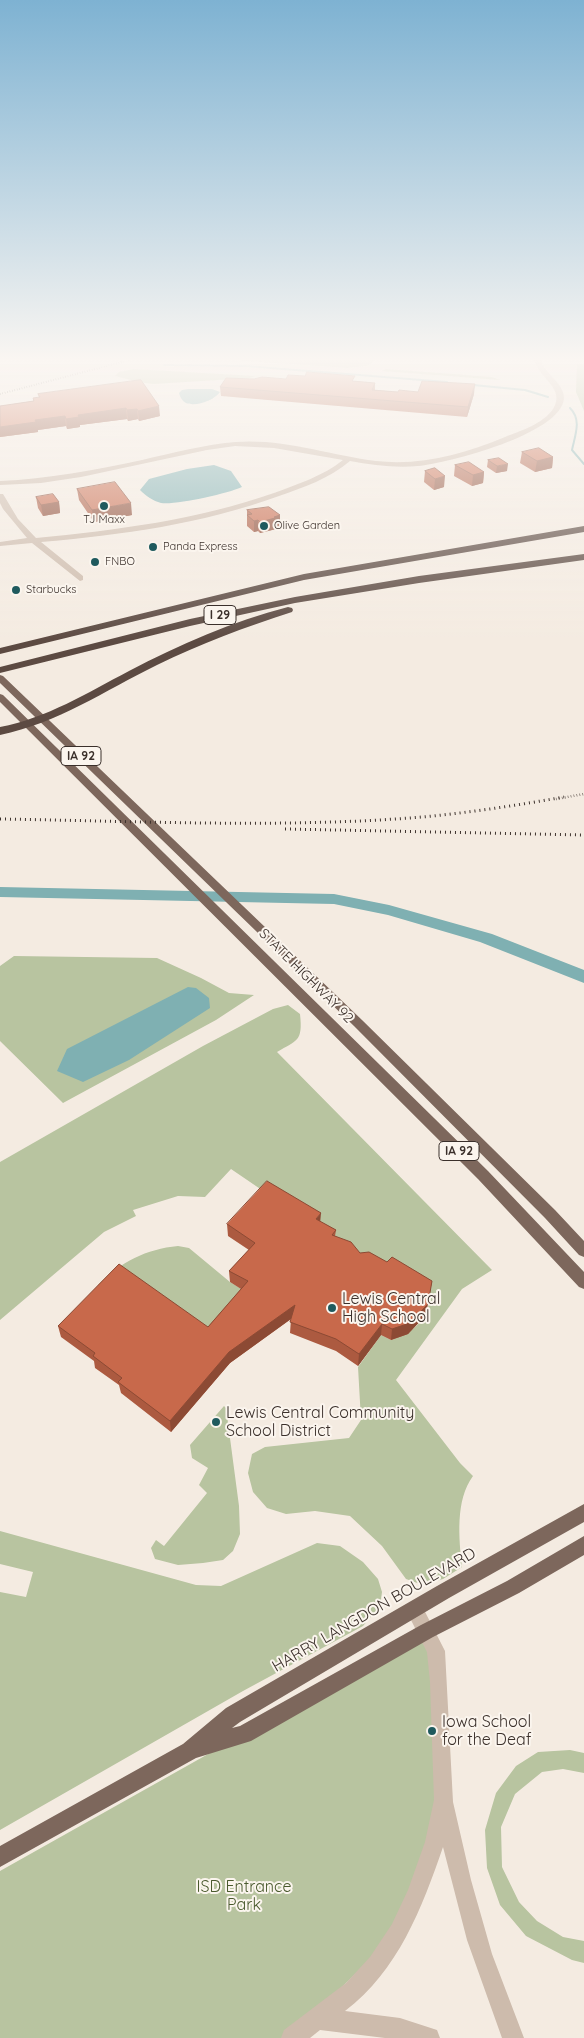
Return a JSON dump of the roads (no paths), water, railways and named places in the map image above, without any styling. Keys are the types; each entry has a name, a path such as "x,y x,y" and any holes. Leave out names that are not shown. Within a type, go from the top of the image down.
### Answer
{"highway":[{"path":"386,561 425,549 584,521"},
{"name":"I 29","path":"4,649 304,577 386,561 584,529"},
{"name":"I 29","path":"0,670 255,607 388,584 584,557"},
{"path":"0,731 60,713 134,672 178,651 248,623 306,604 444,576"}],"main road":[{"name":"STATE HIGHWAY 92","path":"0,678 358,1023 550,1214 584,1251"},
{"name":"STATE HIGHWAY 92","path":"0,698 483,1175 584,1282"},
{"name":"HARRY LANGDON BOULEVARD","path":"0,1857 190,1751 233,1715 443,1592 584,1513"},
{"name":"HARRY LANGDON BOULEVARD","path":"190,1751 244,1734 584,1545"}],"street":[{"path":"0,484 60,479 194,452"},
{"path":"314,452 397,464 445,459 471,452"},
{"path":"0,544 124,531 216,513 273,496 308,482 333,470 349,458"},
{"path":"0,496 12,519 80,578"},
{"path":"415,1610 436,1652 444,1800 456,1859 472,1924 513,2038"},
{"path":"292,2038 354,1991 377,1964 399,1931 417,1894 428,1864 444,1800"},
{"path":"319,2019 400,2028 429,2038"}],"water":[{"path":"214,465 231,471 242,487 202,498 168,503 155,501 140,490 149,479 187,469"},
{"path":"188,987 196,988 209,998 210,1008 129,1060 83,1082 57,1071 67,1049"}],"waterway":[{"path":"574,452 584,464"},
{"path":"0,892 334,899 389,910 486,938 584,977"}],"railway":[{"path":"556,799 584,794"},
{"path":"0,819 308,823 410,818 506,807 564,797"},
{"path":"285,829 584,835"}],"place":[{"name":"TJ Maxx","path":"104,506"},
{"name":"Olive Garden","path":"264,526"},
{"name":"Panda Express","path":"153,547"},
{"name":"FNBO","path":"95,562"},
{"name":"Starbucks","path":"16,590"},
{"name":"Lewis Central High School","path":"332,1308"},
{"name":"Lewis Central Community School District","path":"216,1422"},
{"name":"Iowa School for the Deaf","path":"432,1731"}],"park label":[{"name":"ISD Entrance Park","path":"244,1896"}]}
